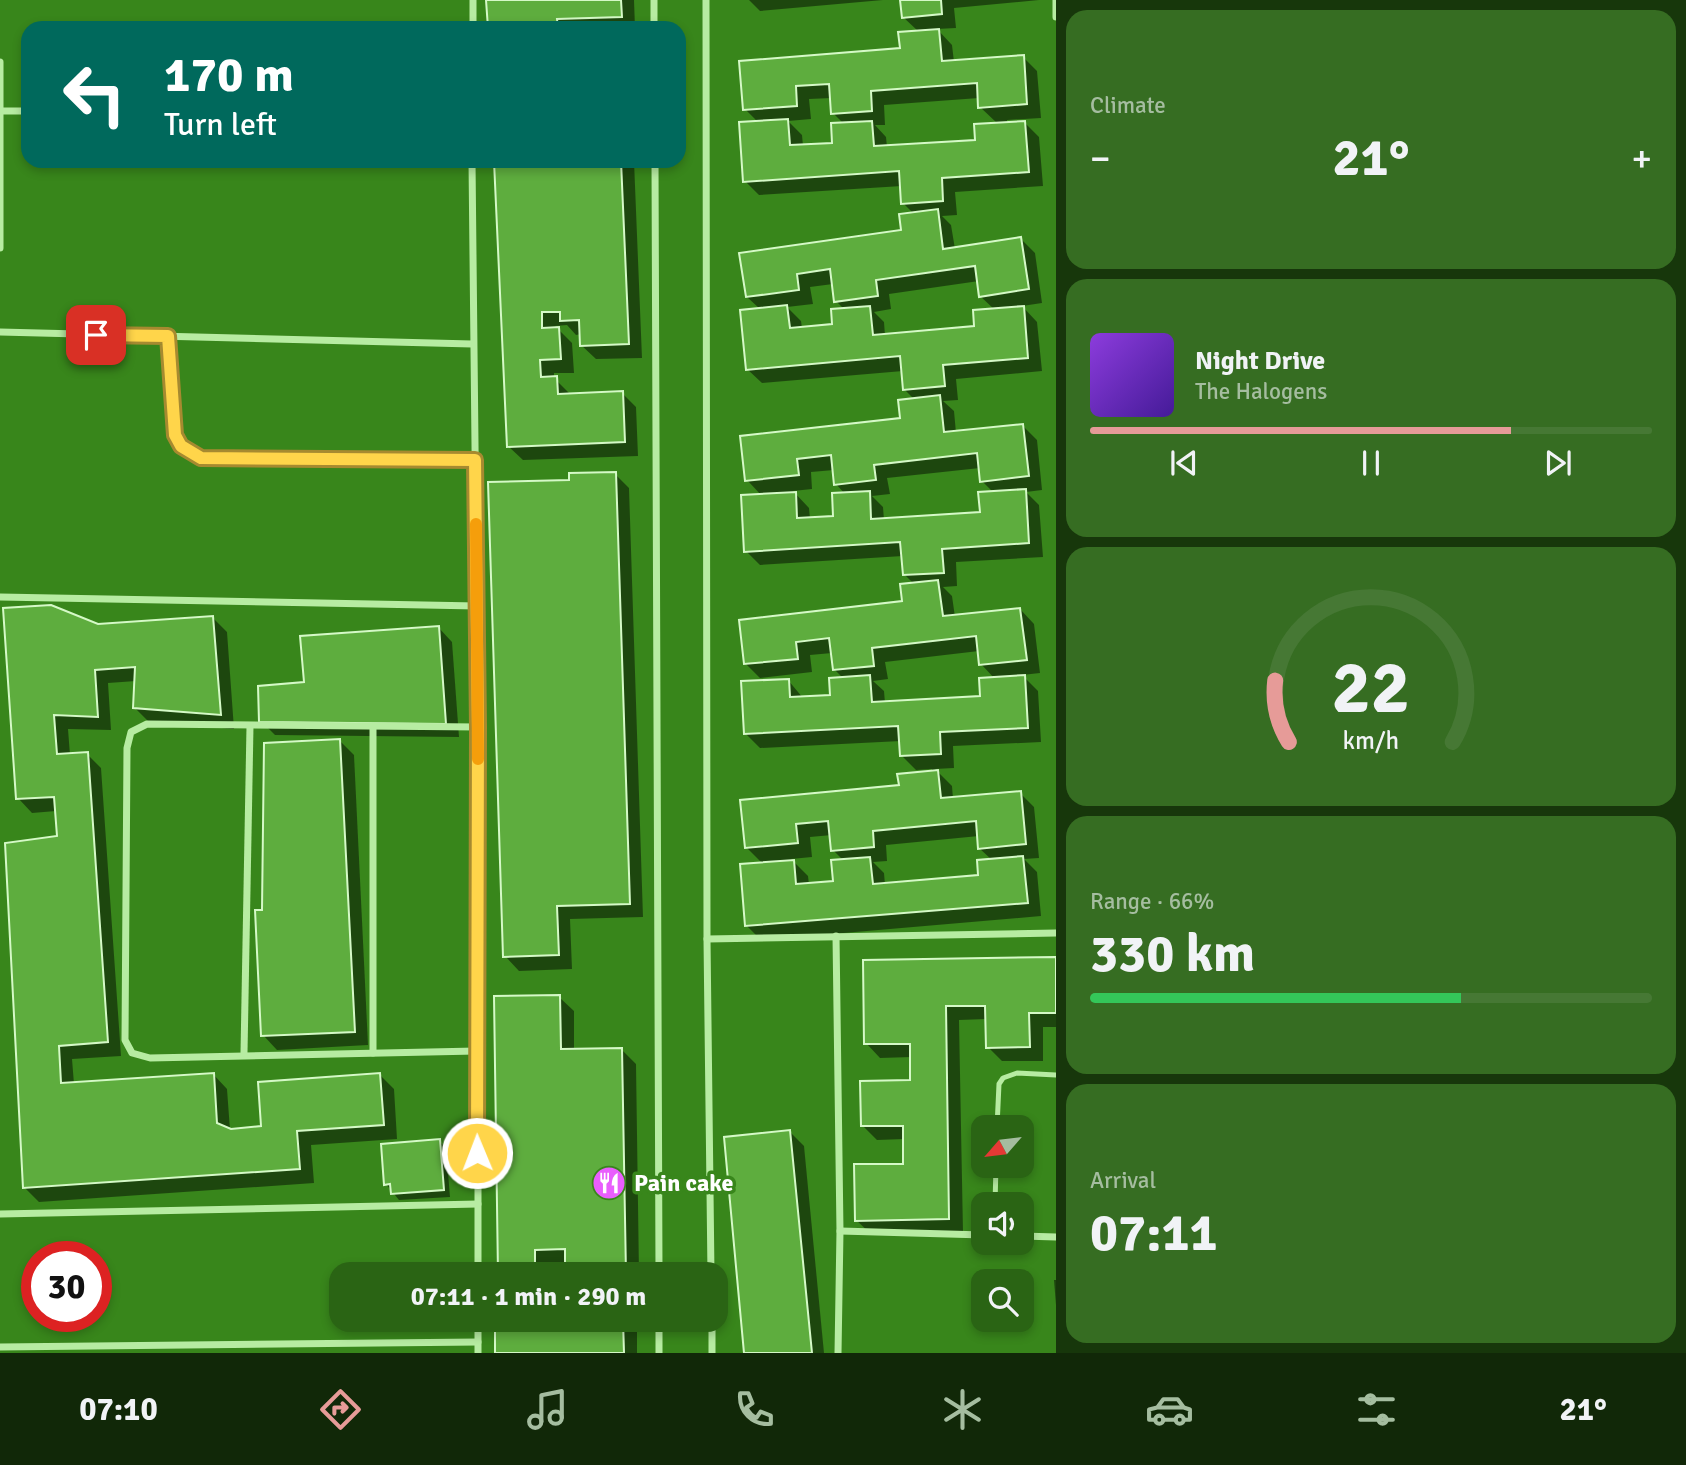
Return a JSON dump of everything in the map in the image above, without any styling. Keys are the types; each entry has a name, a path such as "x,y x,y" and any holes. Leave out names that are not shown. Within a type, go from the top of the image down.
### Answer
{"street":[{"path":"472,21 473,0"},
{"path":"654,0 654,21"},
{"path":"706,0 707,939 711,1262"},
{"path":"1056,0 1056,17"},
{"path":"0,62 0,248"},
{"path":"1,111 21,111"},
{"path":"472,168 478,727 478,1262"},
{"path":"655,168 659,1262"},
{"path":"0,332 472,344"},
{"path":"168,336 175,435 190,453 212,458 475,460"},
{"path":"0,597 477,606"},
{"path":"476,1051 150,1058 140,1057 127,1048 127,748 131,732 141,725 478,727"},
{"path":"244,1054 250,726"},
{"path":"373,726 373,1053"},
{"path":"707,939 1056,933"},
{"path":"836,936 840,1231 838,1353"},
{"path":"0,1214 478,1205"},
{"path":"840,1231 971,1235"},
{"path":"1034,1236 1056,1237"},
{"path":"478,1332 478,1353"},
{"path":"659,1332 659,1353"},
{"path":"712,1332 712,1353"},
{"path":"0,1347 478,1342"}],"lane":[{"path":"998,1115 999,1084 1003,1078 1017,1073 1056,1075"}],"building":[{"path":"486,0 621,0 622,17 488,21"},
{"path":"900,0 941,0 942,14 902,18"},
{"path":"939,29 942,61 1024,55 1027,104 978,108 977,83 871,91 872,111 831,114 829,84 796,86 797,106 743,110 739,61 900,48 898,32"},
{"path":"788,119 790,145 832,143 831,123 872,121 874,146 975,140 974,124 1025,121 1029,172 942,178 943,201 901,204 899,171 743,182 739,122"},
{"path":"494,168 621,168 629,344 580,346 579,320 560,321 560,312 542,312 542,328 559,327 561,359 540,360 541,377 557,376 558,394 623,391 625,442 507,447"},
{"path":"938,209 943,249 1021,237 1029,289 979,297 975,266 876,280 878,296 834,302 830,269 797,274 799,290 746,297 739,253 901,230 899,214"},
{"path":"787,305 790,328 832,324 831,309 870,306 873,335 974,326 973,310 1024,306 1028,358 943,365 945,386 903,390 900,356 746,370 740,310"},
{"path":"940,395 944,432 1023,424 1029,476 980,482 977,453 874,465 876,480 834,485 831,455 797,459 799,475 745,481 740,436 900,418 898,400"},
{"path":"616,472 630,904 557,906 559,955 503,957 488,482 569,480 569,473"},
{"path":"1026,489 1029,543 942,549 944,573 903,575 900,542 744,552 741,495 796,492 797,518 833,516 832,493 870,491 871,519 980,512 978,492"},
{"path":"938,580 943,616 1020,608 1027,660 979,665 976,636 872,648 874,666 833,670 829,638 796,642 798,659 744,664 739,620 902,601 900,584"},
{"path":"51,605 98,624 213,616 221,715 133,708 135,667 95,670 98,717 54,715 57,754 88,752 108,1042 59,1046 61,1083 214,1073 217,1123 231,1129 261,1126 258,1082 380,1073 384,1125 297,1131 300,1169 23,1188 5,843 57,836 54,797 16,799 3,608"},
{"path":"439,626 446,724 259,722 258,686 304,682 300,636"},
{"path":"870,675 872,702 980,696 979,678 1025,675 1028,728 940,732 941,754 900,756 898,726 744,734 741,681 789,679 790,697 830,695 829,678"},
{"path":"340,739 355,1032 261,1036 255,910 262,910 264,743"},
{"path":"938,770 941,798 1021,791 1026,844 978,849 976,821 873,831 874,847 831,851 828,821 796,824 798,843 745,848 740,800 899,785 897,774"},
{"path":"1023,856 1028,903 745,926 740,864 794,860 796,884 833,881 831,860 870,857 873,884 978,875 977,860"},
{"path":"1056,957 1056,1013 1029,1013 1030,1047 986,1048 985,1006 946,1006 949,1219 855,1221 854,1164 903,1164 903,1126 861,1126 860,1081 910,1080 910,1044 864,1044 863,960"},
{"path":"560,995 561,1049 622,1048 626,1262 565,1262 565,1249 535,1250 535,1262 498,1262 494,996"},
{"path":"790,1130 812,1353 744,1353 724,1137"},
{"path":"440,1139 444,1190 391,1194 390,1184 384,1185 381,1144"},
{"path":"495,1332 623,1332 624,1353 495,1353"}],"slow traffic":[{"path":"476,524 478,759"}],"place":[{"name":"Pain cake","path":"609,1183"}],"route":[{"path":"96,335 168,336 175,435 181,446 201,458 475,460 478,727 477,1153"}]}
